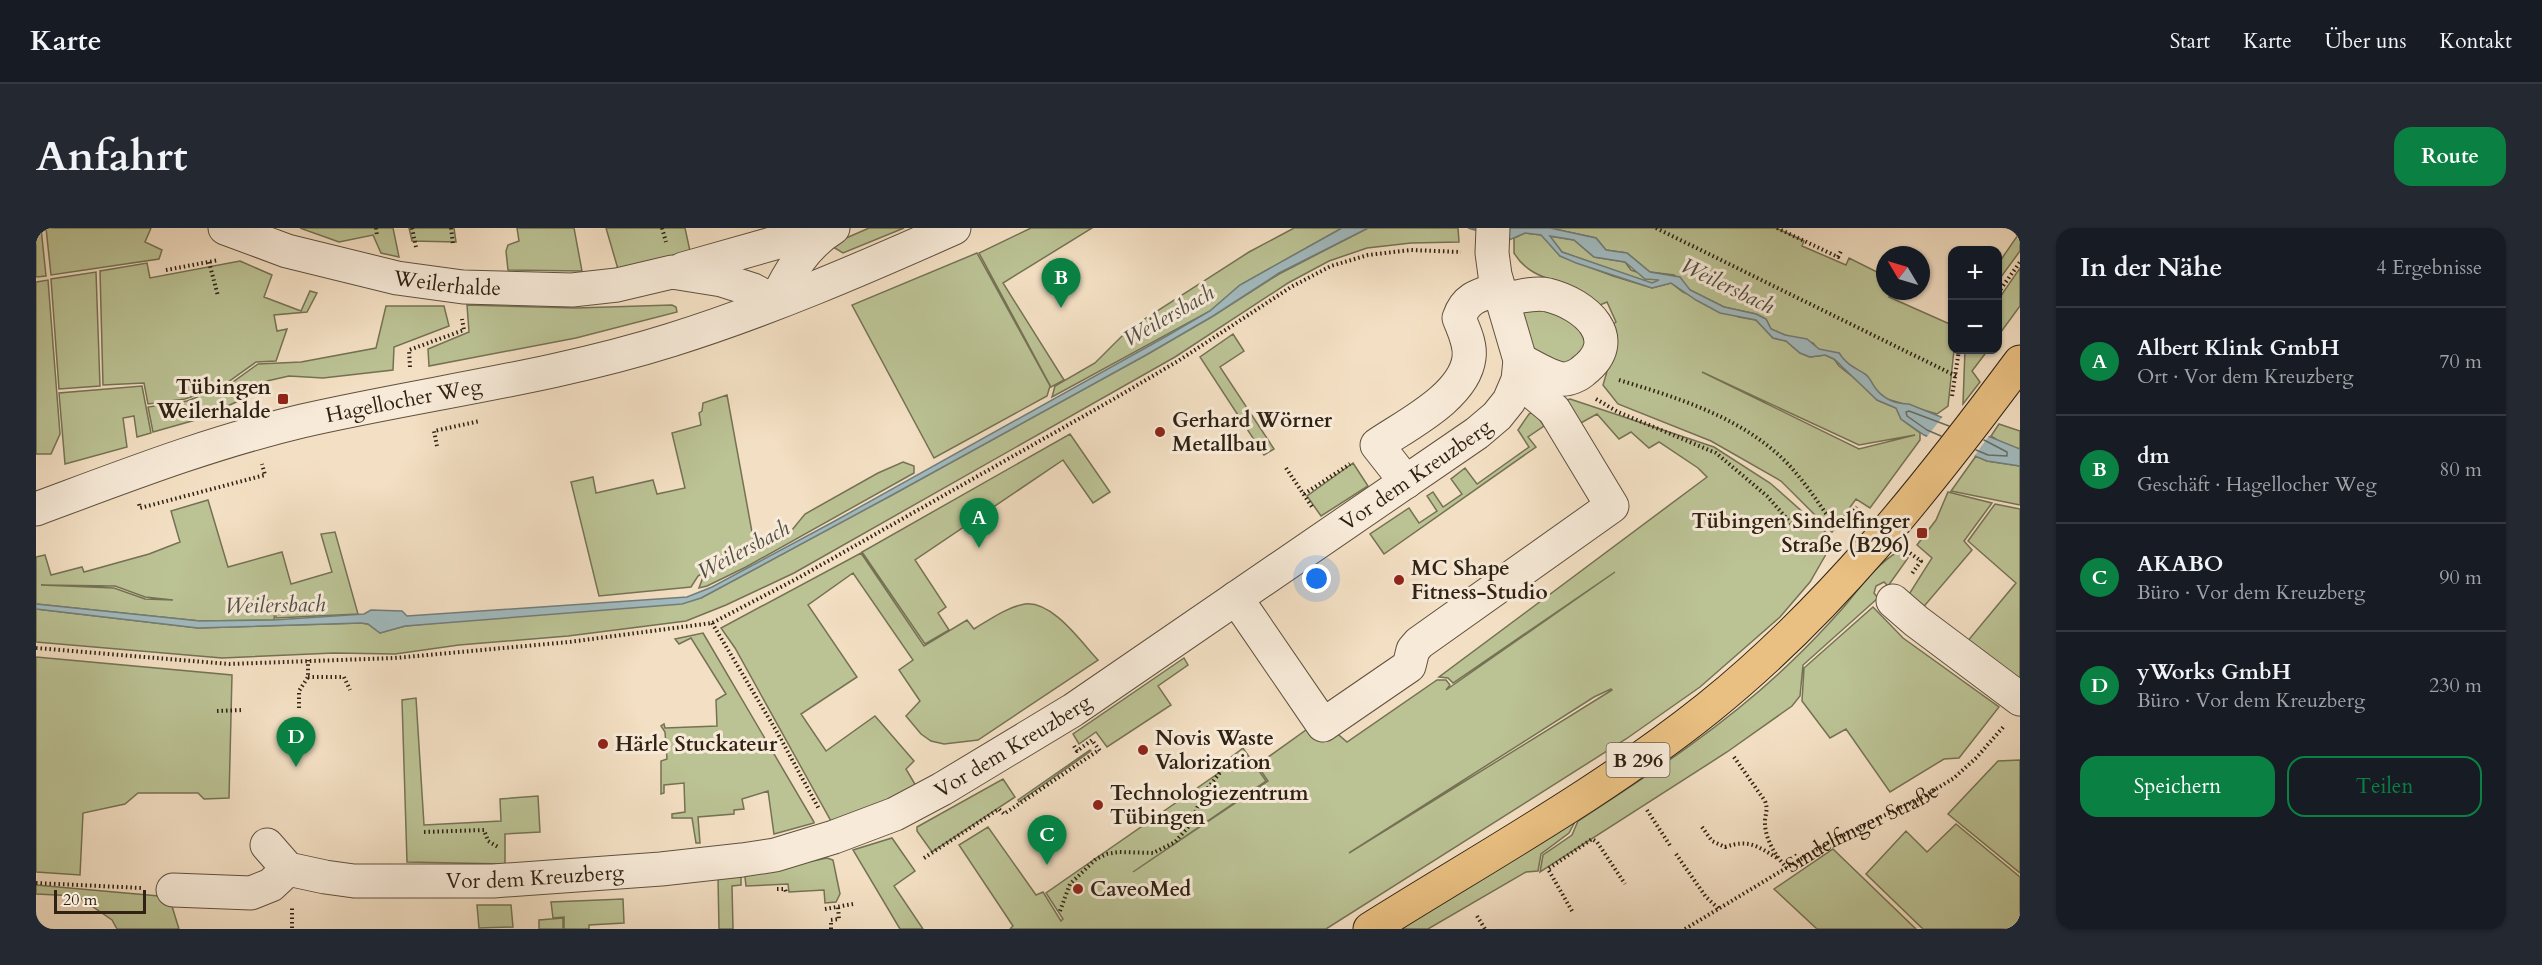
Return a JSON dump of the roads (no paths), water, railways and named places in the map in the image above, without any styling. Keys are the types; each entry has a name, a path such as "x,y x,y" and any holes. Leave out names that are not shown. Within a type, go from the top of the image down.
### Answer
{"main road":[{"name":"B 296","path":"1370,929 1603,783 1709,707 1772,652 1833,593 1897,521 1947,458 1961,415 2020,362"}],"street":[{"name":"Weilerhalde","path":"225,228 286,251 397,278 456,286 572,290 617,285 672,272 828,228"},
{"path":"775,302 807,248 817,238 833,228"},
{"name":"Hagellocher Weg","path":"36,509 183,453 254,434 352,410 564,369 671,340 775,302 954,228"},
{"path":"1236,598 1323,726 1409,666 1413,650 1419,643 1612,506 1554,410 1519,370 1501,295 1492,241"},
{"name":"Weilerhalde","path":"672,272 722,280 753,290 775,302"},
{"path":"1406,482 1397,467 1377,445 1443,400 1456,388 1465,373 1469,358 1468,341 1459,318 1463,306 1471,298 1501,295 1547,295 1571,304 1596,324 1601,339 1600,351 1587,369 1563,379 1519,370"},
{"name":"Vor dem Kreuzberg","path":"288,869 354,881 493,881 661,869 775,855 834,837 895,814 980,768 1073,710 1477,434 1497,416 1509,401 1519,370"},
{"path":"1893,601 2013,711"},
{"path":"173,890 251,893 271,885 288,869 267,845"}],"water":[{"path":"1342,228 1368,228 1279,273 1213,316 1146,355 892,495 701,598 682,604 405,626 380,633 368,624 361,623 198,628 36,609 36,604 200,621 274,620 364,614 371,610 402,611 407,616 687,597 712,587 833,522 1165,337 1210,311 1240,285"},
{"path":"1468,228 1550,228 1596,238 1606,250 1627,253 1650,272 1680,277 1690,290 1724,307 1756,314 1766,319 1771,329 1785,335 1807,339 1819,349 1839,353 1848,363 1867,375 1879,393 1891,400 1909,404 2020,449 2020,466 1987,461 1924,435 1901,419 1896,408 1877,400 1834,359 1825,355 1810,357 1800,353 1786,341 1773,338 1756,320 1720,313 1671,283 1652,288 1576,263 1560,256 1541,235 1525,233 1509,240","holes":["1550,236 1574,240 1594,257 1625,262 1645,279 1659,280 1652,283 1562,252"]}],"place":[{"name":"dm","path":"1061,308"},
{"name":"Tübingen Weilerhalde","path":"283,399"},
{"name":"Gerhard Wörner Metallbau","path":"1160,432"},
{"name":"Tübingen Sindelfinger Straße (B296)","path":"1922,533"},
{"name":"Albert Klink GmbH","path":"979,548"},
{"name":"MC Shape Fitness-Studio","path":"1399,580"},
{"name":"Härle Stuckateur","path":"603,744"},
{"name":"Novis Waste Valorization","path":"1143,750"},
{"name":"yWorks GmbH","path":"296,767"},
{"name":"Technologiezentrum Tübingen","path":"1098,805"},
{"name":"AKABO","path":"1047,865"},
{"name":"CaveoMed","path":"1078,889"}],"water label":[{"name":"Weilersbach","path":"1728,285"},
{"name":"Weilersbach","path":"1168,315"},
{"name":"Weilersbach","path":"743,549"},
{"name":"Weilersbach","path":"275,604"}]}
